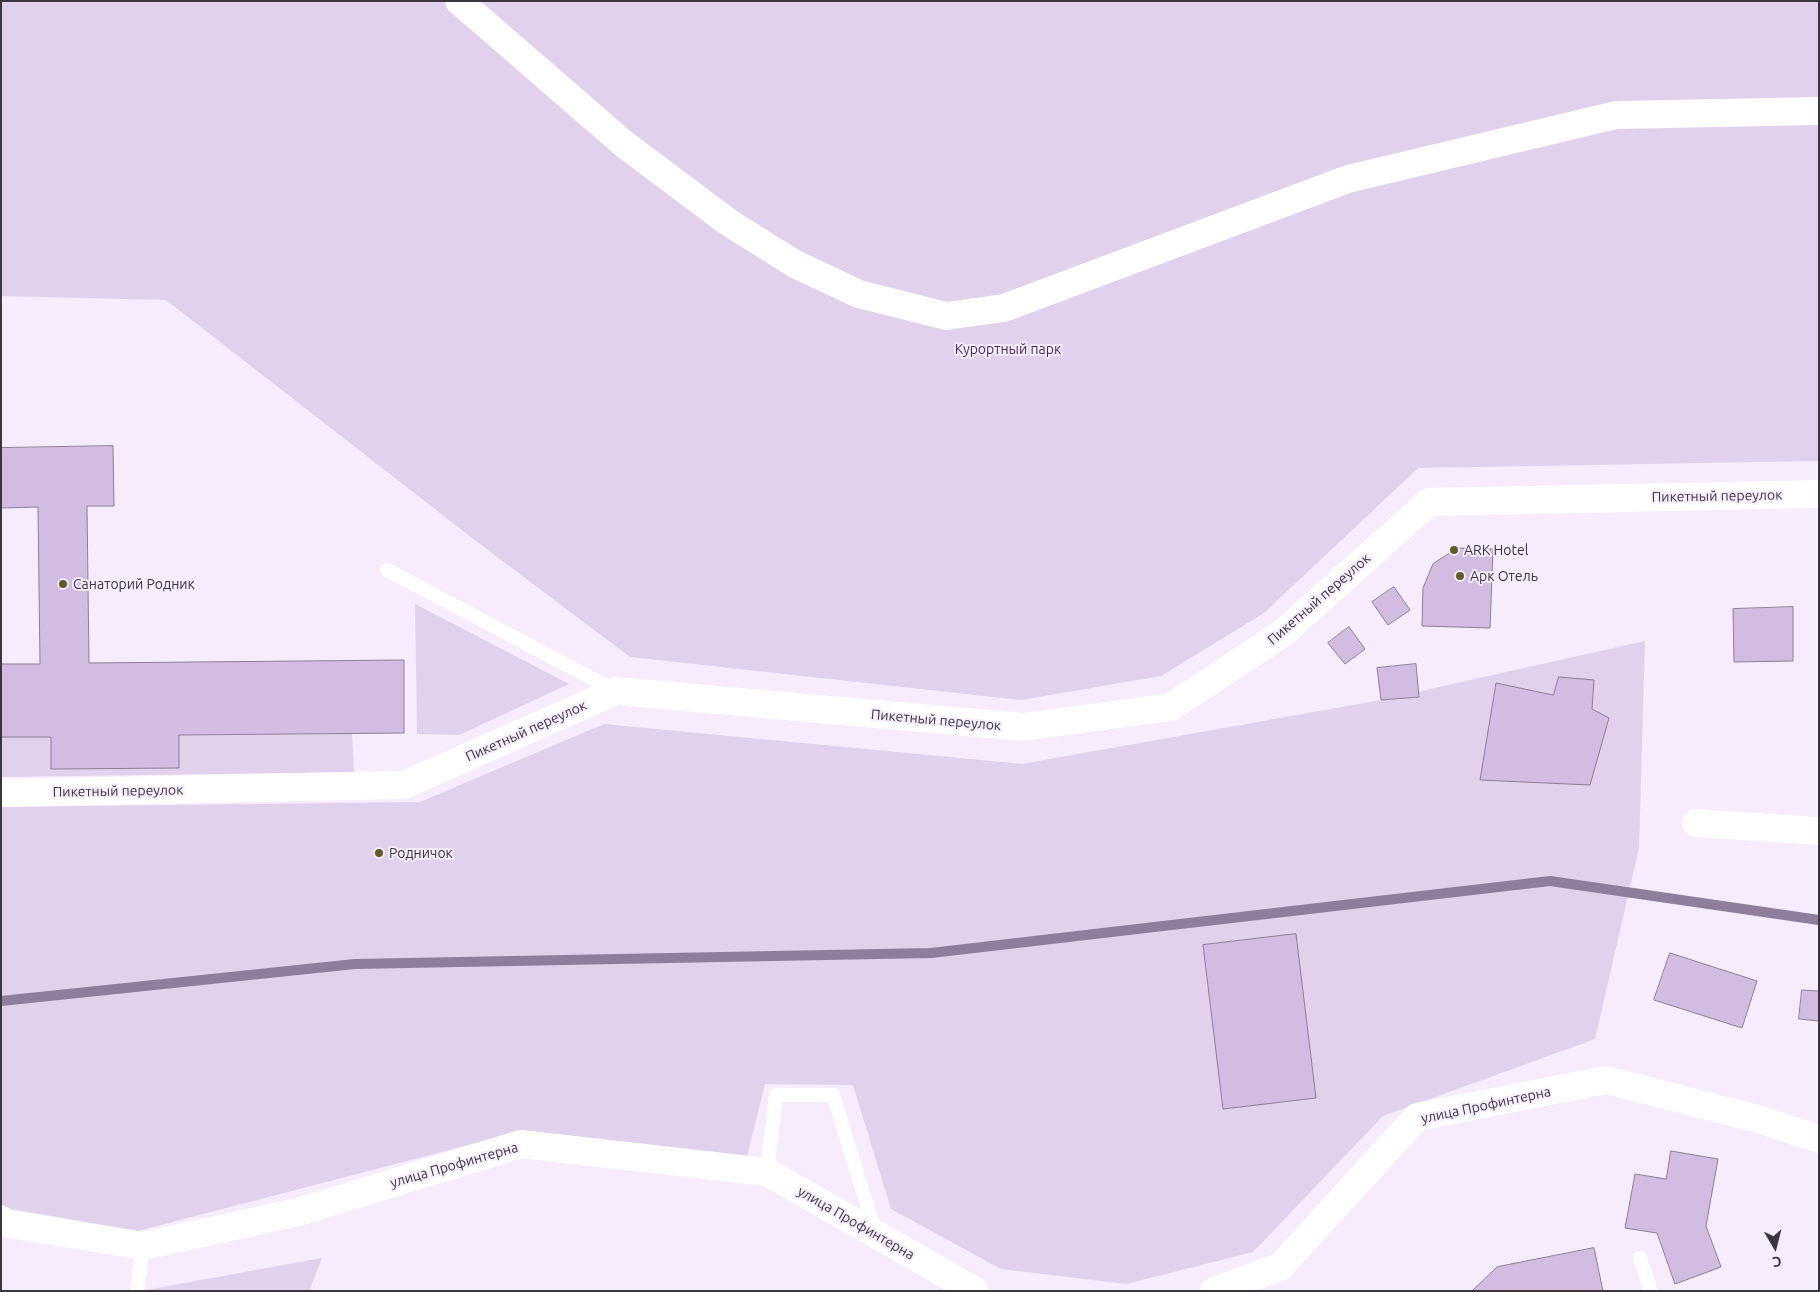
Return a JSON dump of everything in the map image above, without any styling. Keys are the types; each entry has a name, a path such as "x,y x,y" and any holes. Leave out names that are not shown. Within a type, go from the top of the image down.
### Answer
{"street":[{"path":"459,1 624,144 728,222 794,264 859,294 946,316 1004,308 1348,179 1607,117 1616,115 1819,111"},
{"name":"Пикетный переулок","path":"1,793 404,786 616,691 1023,728 1171,707 1283,633 1429,502 1819,494"},
{"path":"1696,823 1819,830"},
{"name":"улица Профинтерна","path":"1214,1291 1280,1267 1417,1117 1606,1080 1758,1119 1819,1139"},
{"name":"улица Профинтерна","path":"1,1220 9,1224 143,1246 298,1212 521,1144 767,1172 975,1291"}],"lane":[{"path":"387,570 616,691"},
{"path":"767,1172 776,1095 833,1094 876,1234"},
{"path":"137,1291 143,1246"},
{"path":"1640,1258 1650,1291"}],"green space":[{"name":"Курортный парк","path":"1,1 1819,1 1819,461 1418,468 1264,613 1161,676 1021,700 630,657 476,541 166,300 1,296"},
{"path":"415,604 569,684 459,735 417,734"},
{"path":"1645,641 1639,848 1595,1039 1383,1116 1253,1252 1126,1284 1001,1269 891,1209 853,1085 765,1084 747,1157 522,1131 138,1231 11,1209 1,1204 1,807 420,802 604,724 1022,764 1381,700"},
{"path":"352,734 354,772 1,777 1,737 51,737 51,769 179,768 179,735"},
{"path":"322,1258 309,1291 141,1291"}],"building":[{"name":"Санаторий Родник","path":"113,446 114,506 87,506 89,663 404,660 404,733 179,735 179,768 51,769 51,737 1,737 1,664 40,664 38,507 1,508 1,448"},
{"name":"Арк Отель","path":"1458,548 1493,549 1490,628 1422,626 1423,588 1433,564"},
{"path":"1394,587 1410,610 1388,625 1372,602"},
{"path":"1793,607 1793,661 1734,662 1733,609"},
{"path":"1349,627 1365,649 1345,664 1328,643"},
{"path":"1416,664 1419,697 1381,700 1377,668"},
{"path":"1559,677 1594,680 1592,709 1609,718 1590,785 1480,780 1496,683 1553,695"},
{"path":"1296,934 1316,1098 1223,1109 1203,945"},
{"path":"1670,953 1757,981 1742,1028 1654,1000"},
{"path":"1802,990 1819,991 1819,1021 1799,1019"},
{"path":"1671,1151 1718,1159 1706,1226 1721,1267 1675,1284 1657,1233 1625,1228 1635,1174 1666,1179"},
{"path":"1594,1248 1603,1291 1472,1291 1497,1267"}],"waterway":[{"path":"1,1001 355,964 931,953 1550,881 1819,920"}],"place":[{"name":"ARK Hotel","path":"1454,550"},
{"name":"Арк Отель","path":"1460,576"},
{"name":"Санаторий Родник","path":"63,584"},
{"name":"Родничок","path":"379,853"}]}
